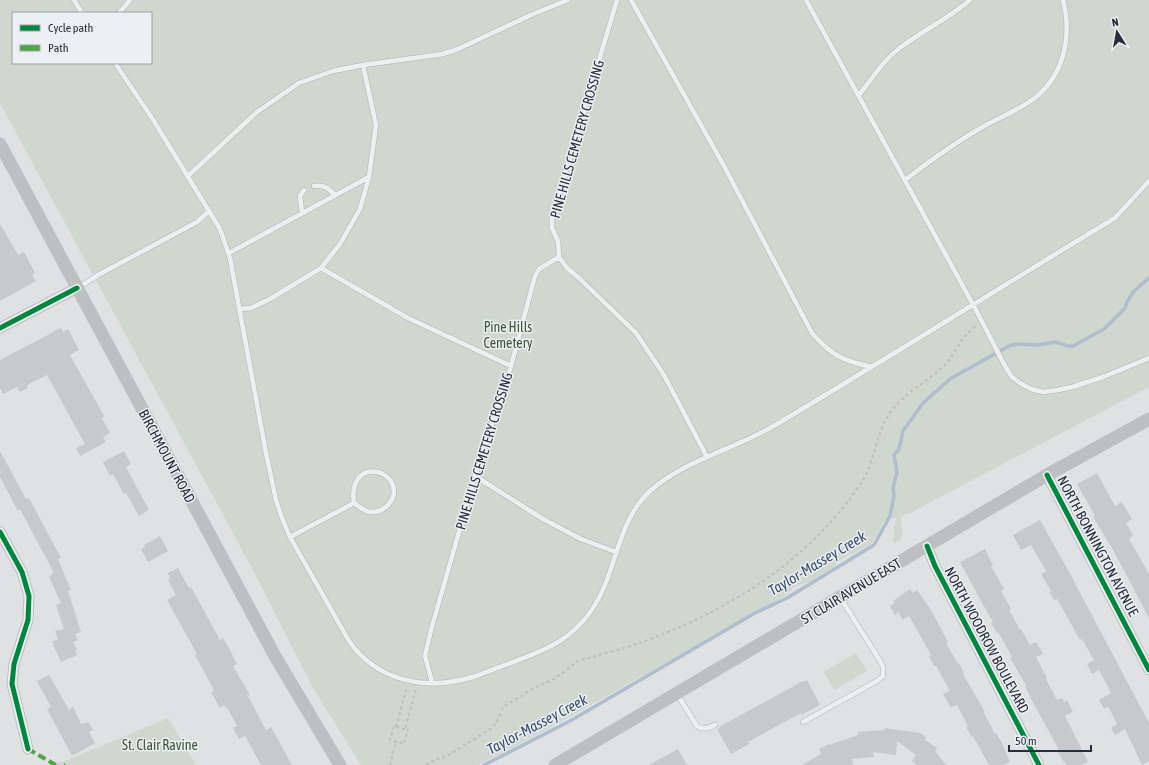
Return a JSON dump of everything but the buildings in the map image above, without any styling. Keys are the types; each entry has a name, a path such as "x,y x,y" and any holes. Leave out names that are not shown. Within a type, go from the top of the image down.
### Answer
{"main road":[{"name":"BIRCHMOUNT ROAD","path":"0,144 272,651 340,765"},
{"name":"ST CLAIR AVENUE EAST","path":"555,765 1047,475 1149,419"}],"street":[{"path":"0,328 77,288"},
{"name":"NORTH BONNINGTON AVENUE","path":"1047,475 1149,670"},
{"path":"0,532 22,572 29,596 28,620 14,664 12,684 28,749"},
{"name":"NORTH WOODROW BOULEVARD","path":"927,546 935,566 1039,765"}],"lane":[{"path":"74,0 81,12"},
{"path":"120,12 130,0"},
{"path":"188,176 257,112 294,86 333,71 363,65 443,54 458,49 533,14 568,0"},
{"name":"PINE HILLS CEMETERY CROSSING","path":"432,682 425,656 431,630 475,476 510,366 535,276 539,268 559,256 558,240 552,228 552,218 617,0"},
{"path":"631,0 724,166 812,333 824,347 840,358 872,367"},
{"path":"806,0 1012,377 1031,389 1043,392 1072,387 1149,358"},
{"path":"859,95 883,63 891,55 970,0"},
{"path":"905,180 943,152 985,125 1024,105 1036,97 1045,88 1060,66 1067,39 1067,24 1063,0"},
{"path":"116,64 188,176 220,229 229,253 241,309 270,477 282,518 290,537 349,641 358,653 382,672 418,682 454,681 472,677 541,651 567,636 588,615 597,602 623,532 637,506 650,492 680,471 769,429 1115,218 1149,181"},
{"path":"241,309 251,308 270,299 321,268 340,244 360,209 369,177 376,124 363,65"},
{"path":"229,253 369,177"},
{"path":"314,186 321,185 326,187 335,195"},
{"path":"302,213 300,196 304,190"},
{"path":"77,288 98,275 198,222 209,211"},
{"path":"559,256 567,268 636,333 664,375 707,458"},
{"path":"321,268 408,318 510,366"},
{"path":"371,472 382,474 393,484 393,496 391,502 379,511 371,512 354,503 354,488 359,477 364,474 371,472"},
{"path":"475,476 543,519 581,539 616,552"},
{"path":"290,537 354,503"},
{"path":"803,722 878,681 883,676 883,667 879,659 840,597"},
{"path":"677,694 693,721 698,726 706,729 715,725"}],"path":[{"path":"426,765 447,756 492,728 496,724 502,710 506,705 534,688 554,679 571,667 575,662 652,639 679,628 751,590 801,553 823,530 860,484 868,471 875,454 883,426 896,404 943,367 962,339 982,321"},
{"path":"408,680 396,727 394,726 390,740 404,744 408,730 405,729 418,682"},
{"path":"396,727 405,729"},
{"path":"390,765 396,742"}],"green space":[{"name":"Pine Hills Cemetery","path":"0,0 1149,0 1149,387 910,513 901,516 901,540 894,543 893,538 896,517 883,522 880,530 870,545 842,559 832,568 809,582 793,587 790,592 775,602 749,615 555,725 478,765 361,765 313,688 253,570 0,103"},
{"path":"856,653 867,671 834,690 824,672"},
{"name":"St. Clair Ravine","path":"168,718 196,765 48,765 68,760"}],"waterway":[{"name":"Taylor-Massey Creek","path":"484,765 570,721 755,613 787,598 874,545 890,516 894,496 893,488 897,472 894,455 899,449 903,431 923,403 950,379 1007,347 1016,344 1038,345 1055,342 1073,346 1104,329 1125,308 1134,291 1149,278"}],"marked path":[{"path":"28,749 56,765"}],"cycle path":[{"path":"0,328 77,288"},
{"path":"1047,475 1149,670"},
{"path":"0,532 22,572 29,596 28,620 14,664 12,684 28,749"},
{"path":"927,546 935,566 1039,765"}]}
